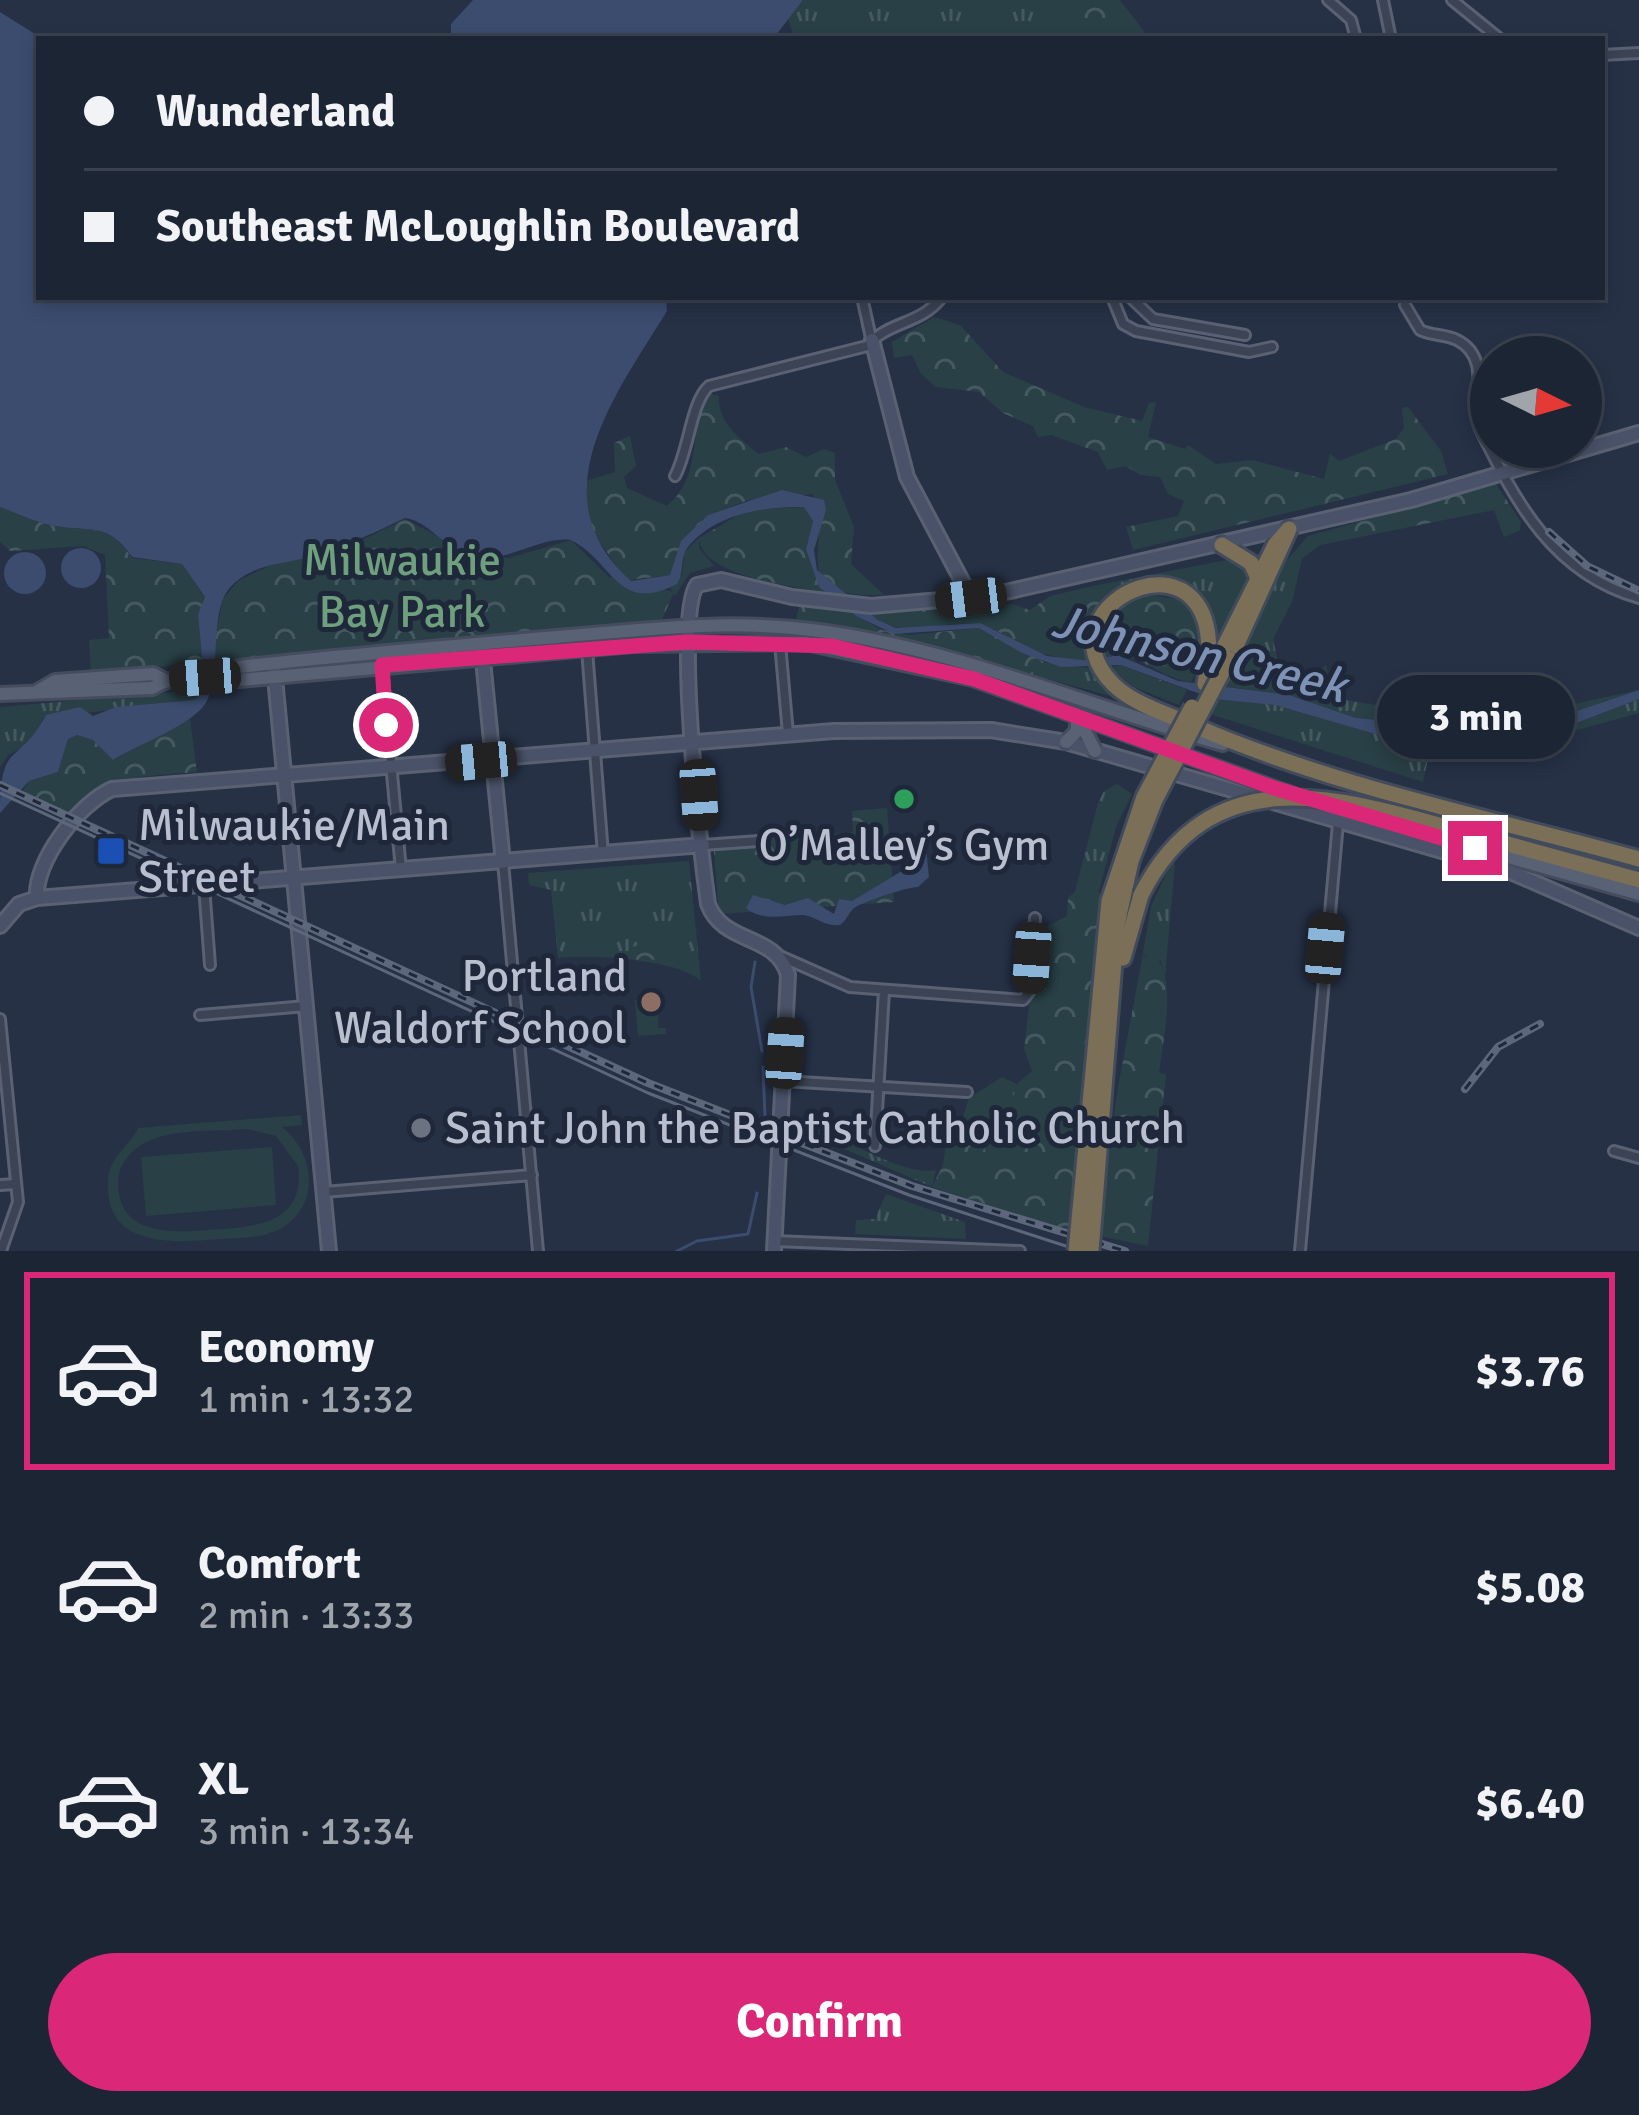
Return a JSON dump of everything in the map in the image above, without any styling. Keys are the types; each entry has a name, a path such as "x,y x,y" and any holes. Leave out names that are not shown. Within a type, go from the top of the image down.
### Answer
{"highway":[{"path":"1090,1251 1087,1212 1106,922 1120,858 1258,578 1288,529"},
{"path":"1110,1038 1121,903 1150,799 1205,683 1284,551 1288,529"},
{"path":"1222,544 1251,563 1258,578"},
{"path":"1220,657 1202,610 1180,590 1162,584 1121,593 1101,615 1095,638 1100,664 1115,686 1259,754 1639,859"},
{"path":"1076,1251 1087,1212 1125,942 1141,895 1160,863 1195,828 1222,812 1270,797 1340,800 1639,880"}],"main road":[{"path":"37,691 55,681 142,674 165,680 215,676 239,680 275,670 482,650 808,629 879,641 1259,754"},
{"path":"275,670 382,665 482,650 587,649 687,635 780,641 906,661 1077,713 1342,811 1639,894"},
{"path":"111,690 136,683 142,674"},
{"path":"0,694 152,688 165,680"},
{"path":"1066,742 1077,731 1077,713"},
{"path":"1077,713 1095,751"}],"street":[{"path":"1328,0 1351,20 1355,36"},
{"path":"1383,0 1390,36"},
{"path":"1452,0 1496,36"},
{"path":"1605,55 1639,53"},
{"path":"863,300 907,477 971,598"},
{"path":"675,476 691,444 700,394 709,386 872,340 878,332 924,316 939,300"},
{"path":"1113,300 1123,324 1136,331 1249,352 1272,347"},
{"path":"1133,300 1153,319 1245,335"},
{"path":"1405,305 1420,329 1466,348 1480,375 1475,413 1502,473 1533,525 1560,555 1601,583 1639,598"},
{"path":"1035,918 1026,998 845,986 728,930 712,915 703,845 688,598 707,580 808,600 871,606 971,598 1288,529 1639,433"},
{"path":"780,641 788,734"},
{"path":"587,649 603,854"},
{"path":"482,650 538,1251"},
{"path":"382,665 401,870"},
{"path":"275,670 329,1251"},
{"path":"37,898 40,868 98,797 125,788 788,734 946,727 1066,742 1521,874 1639,928"},
{"path":"1300,1251 1338,823"},
{"path":"0,926 19,904 37,898 758,841"},
{"path":"204,886 210,965"},
{"path":"781,956 789,978 774,1246 1004,1247 1021,1251"},
{"path":"875,1146 884,991"},
{"path":"200,1015 306,1006"},
{"path":"0,1019 18,1209 1,1251"},
{"path":"783,1081 967,1092"},
{"path":"1614,1151 1639,1158"},
{"path":"323,1192 532,1175"},
{"path":"0,1185 16,1184"}],"green space":[{"path":"803,0 1115,0 1047,36 794,36 788,19"},
{"path":"1098,0 1120,0 1148,36 1038,36 1056,17"},
{"path":"934,317 960,325 1003,372 1084,407 1142,421 1149,403 1156,402 1148,437 1185,449 1188,445 1216,464 1252,460 1324,479 1330,454 1339,461 1396,439 1404,428 1402,408 1408,407 1441,451 1448,474 1133,550 1126,527 1178,516 1184,501 1168,494 1160,477 1140,475 1126,466 1107,470 1098,452 1051,435 1038,437 1033,426 1003,413 979,392 936,387 921,374 912,355 894,358 892,342"},
{"name":"Milwaukie Bay Park","path":"706,393 719,396 726,422 759,454 786,447 806,457 824,449 835,453 835,480 854,527 851,564 884,595 852,594 822,579 813,494 746,501 708,515 670,575 629,580 674,592 661,622 91,673 89,640 109,638 105,555 83,546 10,551 0,542 0,507 49,525 108,534 132,558 182,564 205,598 198,614 213,649 223,599 238,581 273,564 362,540 405,519 477,557 509,558 571,540 610,578 620,571 588,525 585,481 615,472 614,443 630,436 636,466 624,477 627,488 667,506 691,467"},
{"path":"1496,484 1521,522 1520,530 1504,537 1494,510 1320,545 1295,564 1287,560 1308,536"},
{"path":"805,507 813,521 806,549 824,592 731,570 704,551 699,538 747,510"},
{"path":"699,538 699,548 714,566 690,573 675,596 670,587 682,575 684,553"},
{"path":"1232,559 1245,564 1249,583 1218,644 1205,605 1176,582 1140,579 1104,599 1093,586"},
{"path":"1302,559 1292,602 1273,639 1282,681 1308,679 1326,665 1333,698 1401,709 1503,697 1511,704 1545,710 1639,690 1544,722 1472,708 1387,720 1356,718 1289,695 1221,686 1287,560"},
{"path":"1093,586 1104,599 1088,631 1091,661 1035,651 977,624 895,627 869,613 1012,604 1030,610 1050,596"},
{"path":"1142,594 1177,599 1194,617 1201,648 1191,682 1139,661 1105,658 1104,636 1110,619"},
{"path":"799,606 850,612 882,630 909,635 979,628 1044,662 1029,674 881,634 796,621"},
{"path":"1044,662 1094,669 1118,698 1029,674"},
{"path":"1121,665 1187,690 1179,705 1134,687 1110,668"},
{"path":"205,689 195,700 43,718 36,740 8,755 0,767 0,707"},
{"path":"1214,699 1275,705 1375,734 1475,721 1534,731 1562,729 1639,699 1639,713 1548,738 1493,729 1433,736 1423,782 1207,713"},
{"path":"190,719 197,772 114,784 74,815 23,791 29,781 58,772 68,739 77,735 93,740 113,760"},
{"path":"1117,784 1132,794 1116,827 1099,891 1075,891 1098,803 1104,791"},
{"path":"887,808 894,902 719,914 713,841 853,832 852,811"},
{"path":"689,861 701,981 654,963 558,958 551,890 529,885 528,873"},
{"path":"1175,864 1165,976 1161,961 1146,954 1142,959 1151,906"},
{"path":"1093,886 1100,893 1070,1231 932,1187 943,1165 948,1129 959,1129 975,1152 982,1152 1009,1115 1017,1084 1032,1071 1024,1049 1038,931 1067,916 1068,898 1080,887"},
{"path":"671,938 676,949 670,959 637,960 630,953 632,947"},
{"path":"1151,952 1165,975 1167,1007 1159,1073 1166,1074 1148,1246 1100,1236 1116,1098 1142,959"},
{"path":"659,999 658,1028 666,1028 666,1034 638,1036 635,1000"},
{"path":"1002,1077 1017,1084 1009,1115 982,1152 975,1153 959,1129 969,1098"},
{"path":"301,1115 302,1125 282,1127 307,1164 308,1192 303,1206 282,1228 251,1237 163,1240 129,1230 110,1203 108,1181 112,1165 138,1128","holes":["247,1129 276,1136 298,1166 298,1186 294,1200 273,1219 242,1227 159,1230 144,1226 124,1208 119,1173 128,1157 156,1138"]},
{"path":"794,1117 818,1119 818,1127 846,1135 846,1142 891,1162 936,1170 932,1187 792,1126"},
{"path":"272,1147 276,1205 146,1216 141,1157"},
{"path":"886,1194 965,1222 966,1239 855,1234 856,1220 875,1219"}],"water":[{"path":"473,0 803,0 775,36 451,36 451,24"},
{"path":"0,12 38,36 36,300 666,300 667,311 608,412 587,481 590,515 603,549 631,581 670,575 681,541 708,515 782,490 824,500 826,510 814,550 817,570 878,620 896,628 980,623 1047,656 1091,661 1118,655 1178,681 1289,695 1356,718 1380,720 1472,708 1544,722 1639,690 1639,699 1561,729 1534,731 1475,721 1375,734 1275,705 1214,699 1121,665 1061,667 1022,653 979,628 894,634 856,616 819,587 806,549 813,521 804,507 757,511 712,527 688,547 677,584 641,593 628,590 571,540 479,557 456,549 405,518 331,550 259,569 237,581 222,601 210,693 198,712 113,760 93,740 77,735 68,739 58,772 29,781 0,813 7,763 46,715 80,707 93,716 116,707 195,700 205,688 198,614 205,597 182,564 132,557 108,534 49,525 0,507"},
{"path":"81,548 95,554 101,568 95,582 81,588 67,582 61,568 67,554"},
{"path":"25,552 40,558 46,573 40,588 25,594 10,588 4,573 10,558"},
{"path":"925,838 929,877 918,887 857,906 840,925 803,915 766,916 746,908 753,895 785,905 808,898 834,914 839,899 852,901 902,871 917,842"}],"waterway":[{"path":"755,962 751,987 762,1051"},
{"path":"763,1067 765,1118"},
{"path":"677,1251 697,1241 748,1234 757,1193"}],"tram line":[{"path":"0,793 648,1093 909,1195 1081,1251"}],"railway":[{"path":"1549,532 1587,566 1639,591"},
{"path":"0,785 648,1083 912,1186 1125,1251"},
{"path":"1465,1089 1498,1047 1540,1024"}],"place":[{"name":"O’Malley’s Gym","path":"904,799"},
{"name":"Milwaukie/Main Street","path":"111,851"},
{"name":"Portland Waldorf School","path":"651,1002"},
{"name":"Saint John the Baptist Catholic Church","path":"421,1128"}],"route":[{"path":"386,725 382,665 687,642 806,643 863,651 974,679 1274,788 1475,848"}],"water label":[{"name":"Johnson Creek","path":"1199,654"}]}
